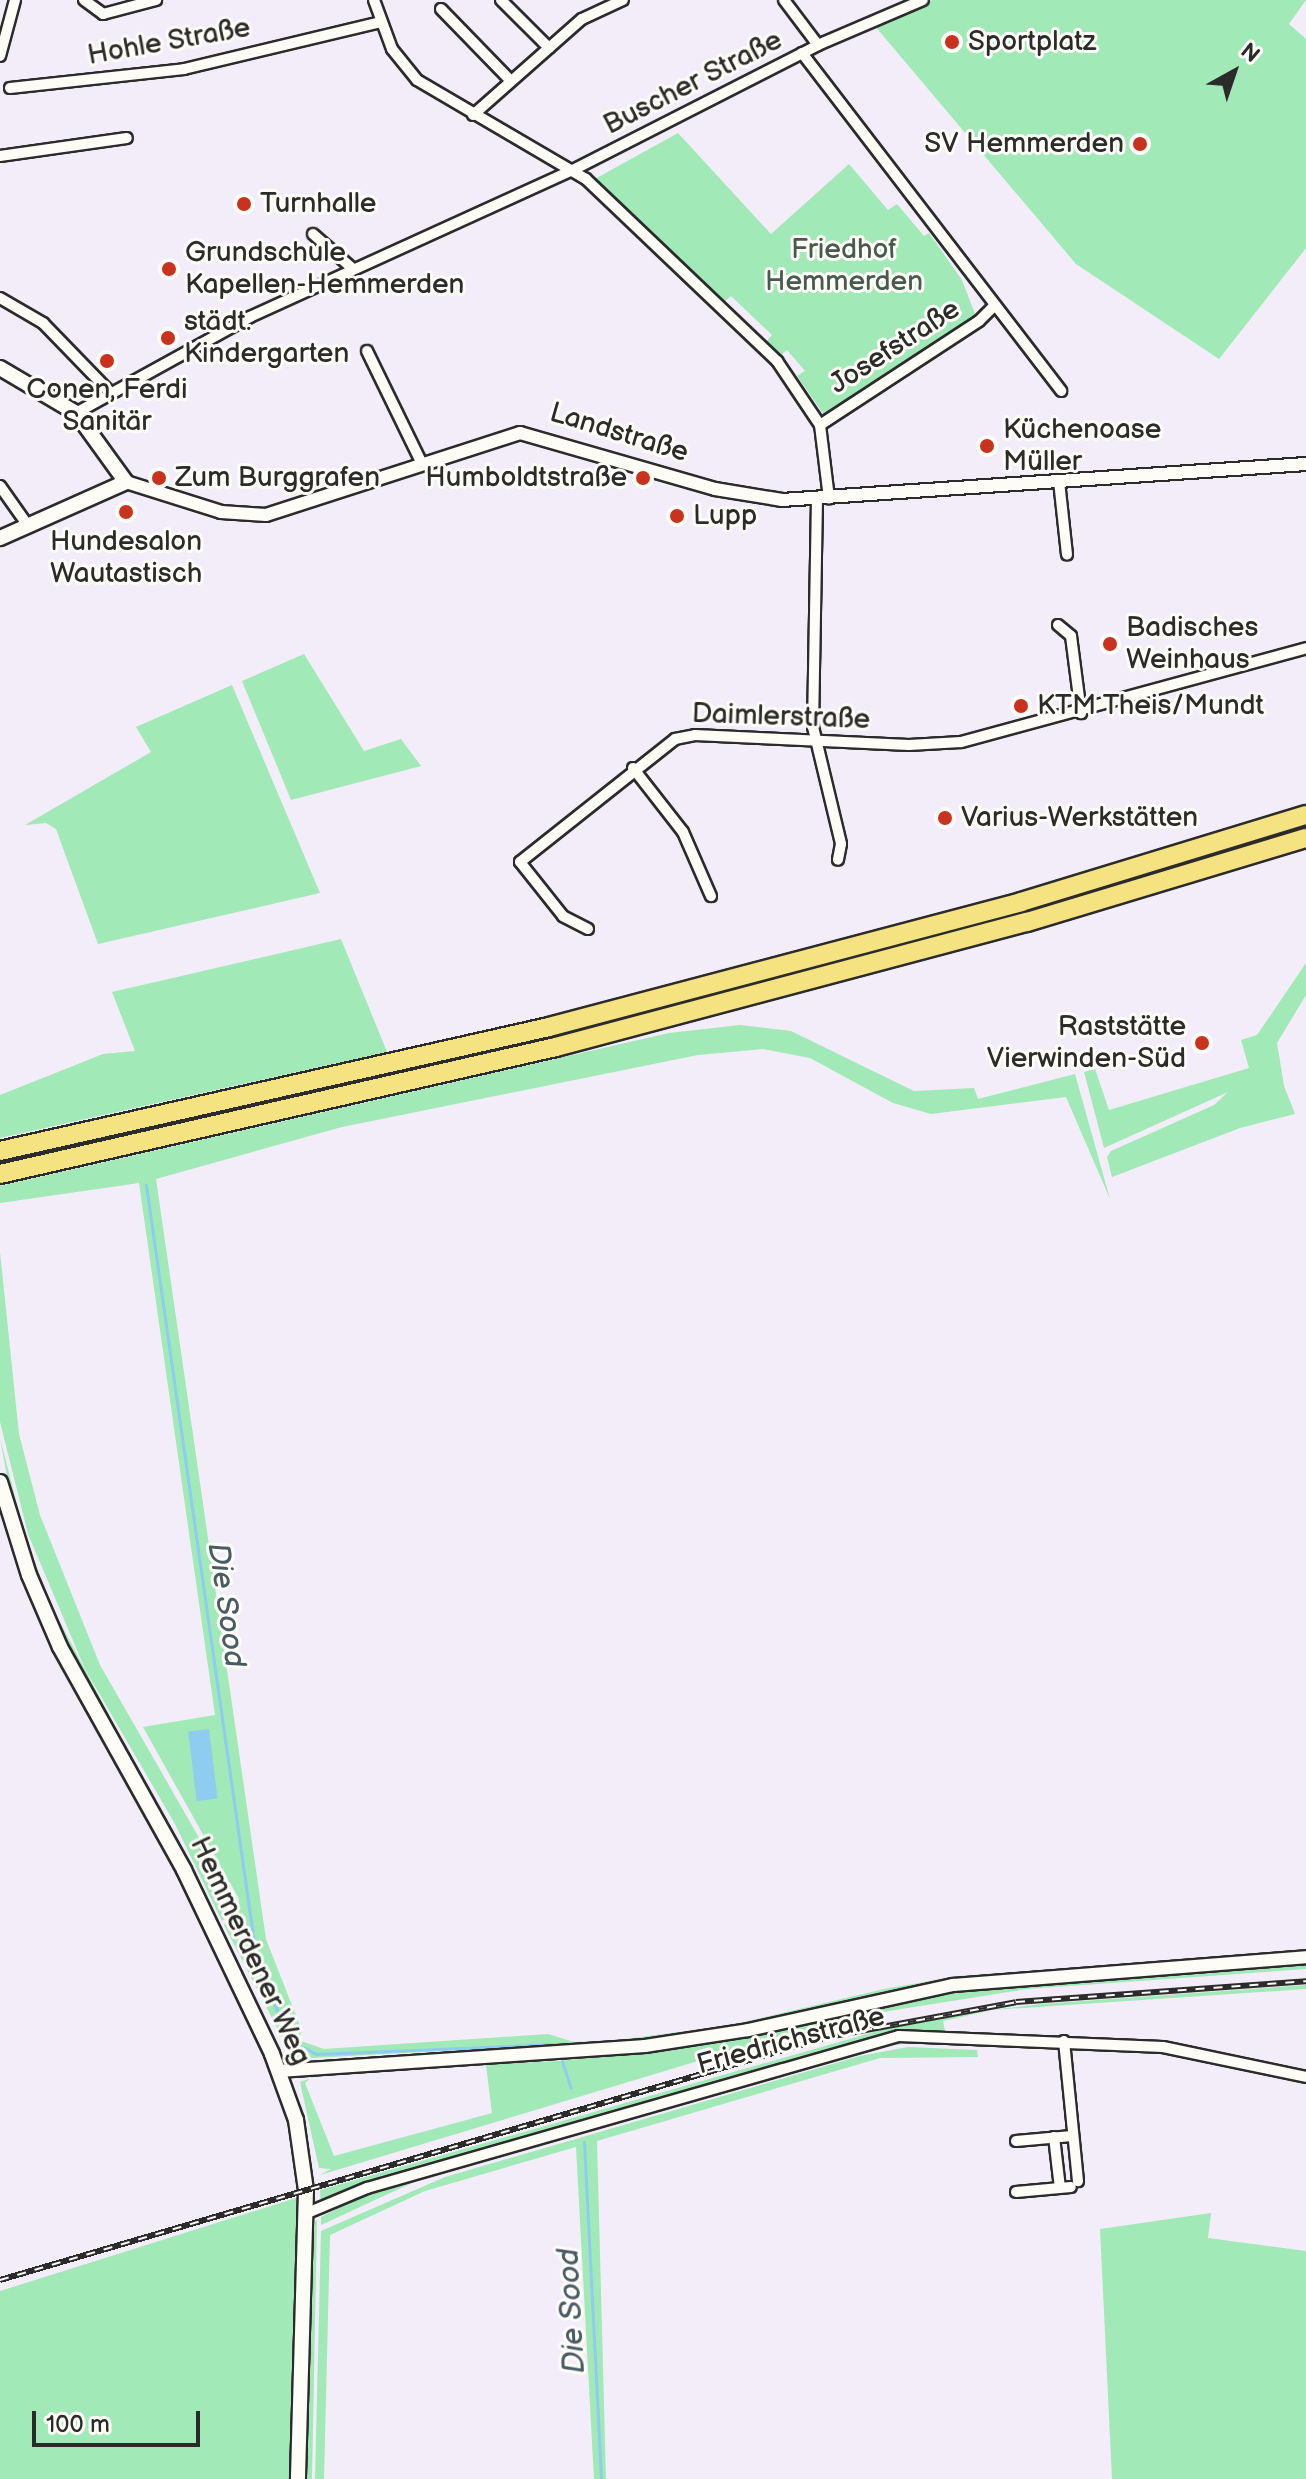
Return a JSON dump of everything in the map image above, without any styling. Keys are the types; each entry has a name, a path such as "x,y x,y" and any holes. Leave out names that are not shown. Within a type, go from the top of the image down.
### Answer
{"highway":[{"path":"0,1151 609,1012 1021,902 1306,815"},
{"path":"0,1174 602,1036 1027,922 1306,838"}],"main road":[{"path":"0,368 76,413 126,482 0,538"},
{"name":"Hemmerdener Weg","path":"0,1482 29,1575 55,1638 179,1860 279,2071 302,2145 305,2214 298,2479"}],"street":[{"path":"0,56 15,0"},
{"path":"84,0 103,14 135,3 156,0"},
{"path":"374,0 381,22 410,74 473,115 573,170 777,361 820,425 823,499 815,739 841,844 838,860"},
{"path":"501,0 549,48"},
{"path":"473,115 587,15 619,0"},
{"path":"784,0 818,45"},
{"name":"Buscher Straße","path":"76,413 109,391 352,268 573,170 818,45 923,0"},
{"path":"441,9 511,81"},
{"name":"Hohle Straße","path":"10,88 184,69 381,22"},
{"path":"802,53 993,307 1061,391"},
{"path":"0,156 127,138"},
{"path":"313,234 352,268"},
{"path":"0,298 43,323 109,391"},
{"name":"Josefstraße","path":"820,425 979,321 993,307"},
{"path":"367,351 422,464"},
{"name":"Landstraße","path":"126,482 221,512 266,515 505,435 528,434 740,495 823,499 1306,464"},
{"path":"1059,481 1067,555"},
{"path":"0,486 29,527"},
{"path":"1058,625 1071,636 1081,713"},
{"name":"Daimlerstraße","path":"588,929 563,916 520,862 665,744 689,735 948,744 1081,713 1306,648"},
{"path":"633,768 687,839 700,880 711,896"},
{"path":"279,2071 645,2046 748,2030 963,1983 1306,1957"},
{"name":"Friedrichstraße","path":"305,2214 364,2189 863,2044 902,2036 1163,2047 1306,2077"},
{"path":"1064,2041 1072,2136 1070,2185"},
{"path":"1016,2141 1072,2136"},
{"path":"1054,2137 1070,2185"},
{"path":"1016,2192 1070,2185"}],"green space":[{"name":"SV Hemmerden","path":"933,0 1306,0 1289,24 1306,39 1306,248 1219,359 1076,264 874,25"},
{"name":"Friedhof Hemmerden","path":"678,133 771,234 849,164 888,210 897,204 924,236 929,233 962,280 975,314 966,326 825,416 797,376 805,371 787,350 780,356 766,342 772,335 731,296 723,303 593,180"},
{"path":"304,654 364,751 401,739 421,766 291,800 242,681"},
{"path":"232,685 320,893 98,944 56,829 46,823 25,825 151,752 136,727"},
{"path":"341,939 387,1052 0,1138 0,1095 103,1054 135,1051 112,992"},
{"path":"1306,963 1306,995 1277,1043 1284,1086 1295,1114 1240,1128 1112,1177 1107,1157 1111,1151 1214,1105 1228,1092 1104,1148 1084,1072 1095,1069 1109,1110 1249,1068 1241,1040 1257,1035"},
{"path":"740,1025 791,1031 914,1091 974,1088 978,1099 1075,1074 1110,1199 1066,1097 931,1114 893,1103 810,1058 763,1049 698,1055 342,1127 156,1179 266,1939 302,2031 298,2040 324,2049 548,2034 574,2042 618,2040 731,2025 884,1989 958,1976 1306,1952 959,1978 732,2027 645,2040 293,2059 224,1925 237,1914 239,1899 143,1727 215,1715 139,1183 0,1203 0,1186 669,1033"},
{"path":"0,1252 19,1434 40,1515 100,1665 233,1897 233,1913 222,1921 175,1824 85,1669 28,1534 0,1422"},
{"path":"0,1438 25,1535 51,1605 217,1920 64,1641 13,1509"},
{"path":"1306,1963 1306,1969 1027,1989 876,2013 761,2042 320,2175 331,2169 319,2168 300,2082 310,2078 305,2083 334,2156 492,2113 486,2065 320,2075 331,2071 560,2061 664,2050 972,1988"},
{"path":"1306,1985 1306,1989 992,2010 943,2021 945,2031 891,2032 366,2183 321,2205 320,2190 881,2030 954,2016 991,2010 1041,2004"},
{"path":"895,2041 978,2045 908,2043 877,2048 414,2182 321,2225 321,2217 370,2192"},
{"path":"908,2047 977,2050 978,2057 880,2058 597,2141 606,2479 594,2479 576,2147 425,2191 330,2235 324,2479 315,2479 321,2231 445,2177 860,2056"},
{"path":"299,2197 289,2479 0,2479 0,2291"},
{"path":"1211,2213 1208,2238 1306,2251 1306,2479 1112,2479 1100,2229"},
{"path":"317,2220 312,2479 303,2479 311,2225"}],"water":[{"path":"209,1729 218,1798 197,1801 188,1732"}],"waterway":[{"name":"Die Sood","path":"146,1185 256,1957 283,2026"},
{"name":"Die Sood","path":"289,2040 317,2054 556,2044"},
{"name":"Die Sood","path":"562,2061 571,2088"},
{"name":"Die Sood","path":"584,2142 601,2479"}],"railway":[{"path":"0,2280 828,2037 1016,2002 1306,1981"}],"place":[{"name":"Sportplatz","path":"952,42"},
{"name":"SV Hemmerden","path":"1140,144"},
{"name":"Turnhalle","path":"244,204"},
{"name":"Grundschule Kapellen-Hemmerden","path":"169,269"},
{"name":"städt. Kindergarten","path":"168,338"},
{"name":"Conen, Ferdi Sanitär","path":"107,361"},
{"name":"Küchenoase Müller","path":"987,446"},
{"name":"Zum Burggrafen","path":"159,478"},
{"name":"Humboldtstraße","path":"643,478"},
{"name":"Hundesalon Wautastisch","path":"126,512"},
{"name":"Lupp","path":"677,516"},
{"name":"Badisches Weinhaus","path":"1110,644"},
{"name":"KTM Theis/Mundt","path":"1021,706"},
{"name":"Varius-Werkstätten","path":"945,818"},
{"name":"Raststätte Vierwinden-Süd","path":"1202,1043"}]}
